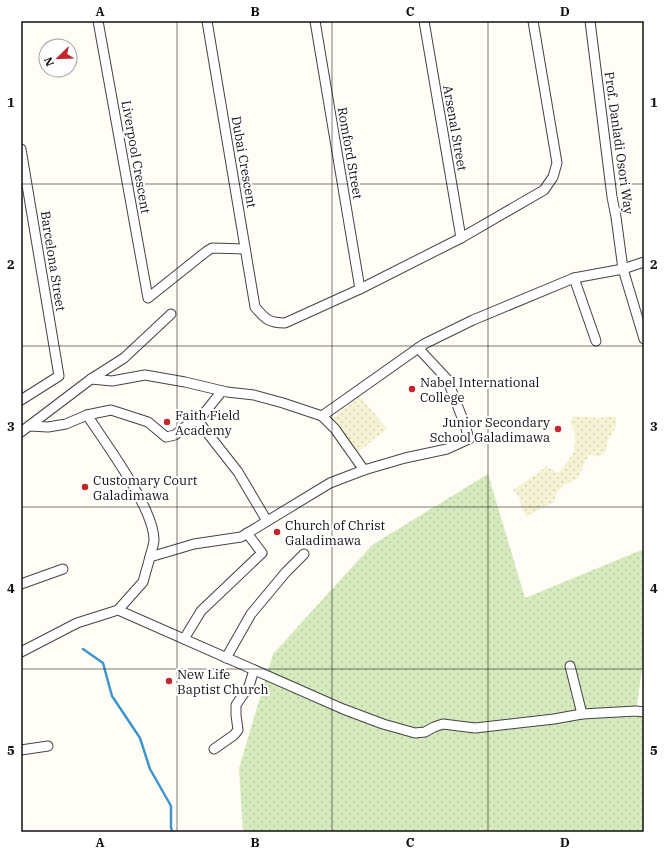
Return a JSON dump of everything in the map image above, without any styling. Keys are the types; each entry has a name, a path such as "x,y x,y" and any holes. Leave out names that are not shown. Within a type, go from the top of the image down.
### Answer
{"street":[{"name":"Liverpool Crescent","path":"98,21 148,298 207,251 216,248 245,249"},
{"name":"Dubai Crescent","path":"207,21 255,307 264,318 274,323 285,324 360,289"},
{"name":"Romford Street","path":"315,21 360,289"},
{"name":"Arsenal Street","path":"424,21 461,238"},
{"path":"360,289 461,238 544,190 553,177 557,163 533,21"},
{"name":"Prof. Danladi Osori Way","path":"590,21 612,197 623,269 644,339"},
{"name":"Barcelona Street","path":"21,149 59,376 21,400"},
{"path":"322,416 424,344 473,320 574,278 623,269 644,262"},
{"path":"574,278 596,341"},
{"path":"21,432 91,379 124,358 171,314"},
{"path":"150,557 194,544 241,537 330,484 364,470 405,458 447,449 469,439 447,379 418,348"},
{"path":"91,379 112,381 145,375 185,382 222,391 261,397 322,416 335,429 364,470"},
{"path":"29,426 48,427 66,424 87,415 111,410 148,422 166,437 175,435 191,422 198,421 222,391"},
{"path":"21,652 77,623 118,610 143,582 150,557 154,539 148,514 129,480 87,415"},
{"path":"198,421 238,472 267,521"},
{"path":"184,639 201,611 262,553 247,533"},
{"path":"226,658 251,614 286,572 304,554"},
{"path":"21,584 63,569"},
{"path":"118,610 336,706 383,724 418,734 443,724 475,728 554,719 582,714 636,711 644,712"},
{"path":"570,666 582,714"},
{"path":"214,749 234,735 238,730 236,706 249,686 254,670"},
{"path":"21,750 48,746"}],"shaded area":[{"path":"360,396 387,429 358,452 332,419"},
{"path":"574,416 599,418 616,416 616,426 607,442 606,451 599,457 590,454 578,478 564,485 558,491 553,502 527,516 523,511 519,497 513,490 546,466 558,473 565,465 574,452 575,432 570,422"}],"green space":[{"path":"488,474 525,598 644,549 644,655 636,711 644,712 644,832 243,832 239,768 273,654 372,545"}],"waterway":[{"path":"83,649 103,663 112,696 140,738 150,769 171,806 172,832"}],"place":[{"name":"Nabel International College","path":"412,389"},
{"name":"Faith Field Academy","path":"167,422"},
{"name":"Junior Secondary School Galadimawa","path":"558,429"},
{"name":"Customary Court Galadimawa","path":"85,487"},
{"name":"Church of Christ Galadimawa","path":"277,532"},
{"name":"New Life Baptist Church","path":"169,681"}]}
